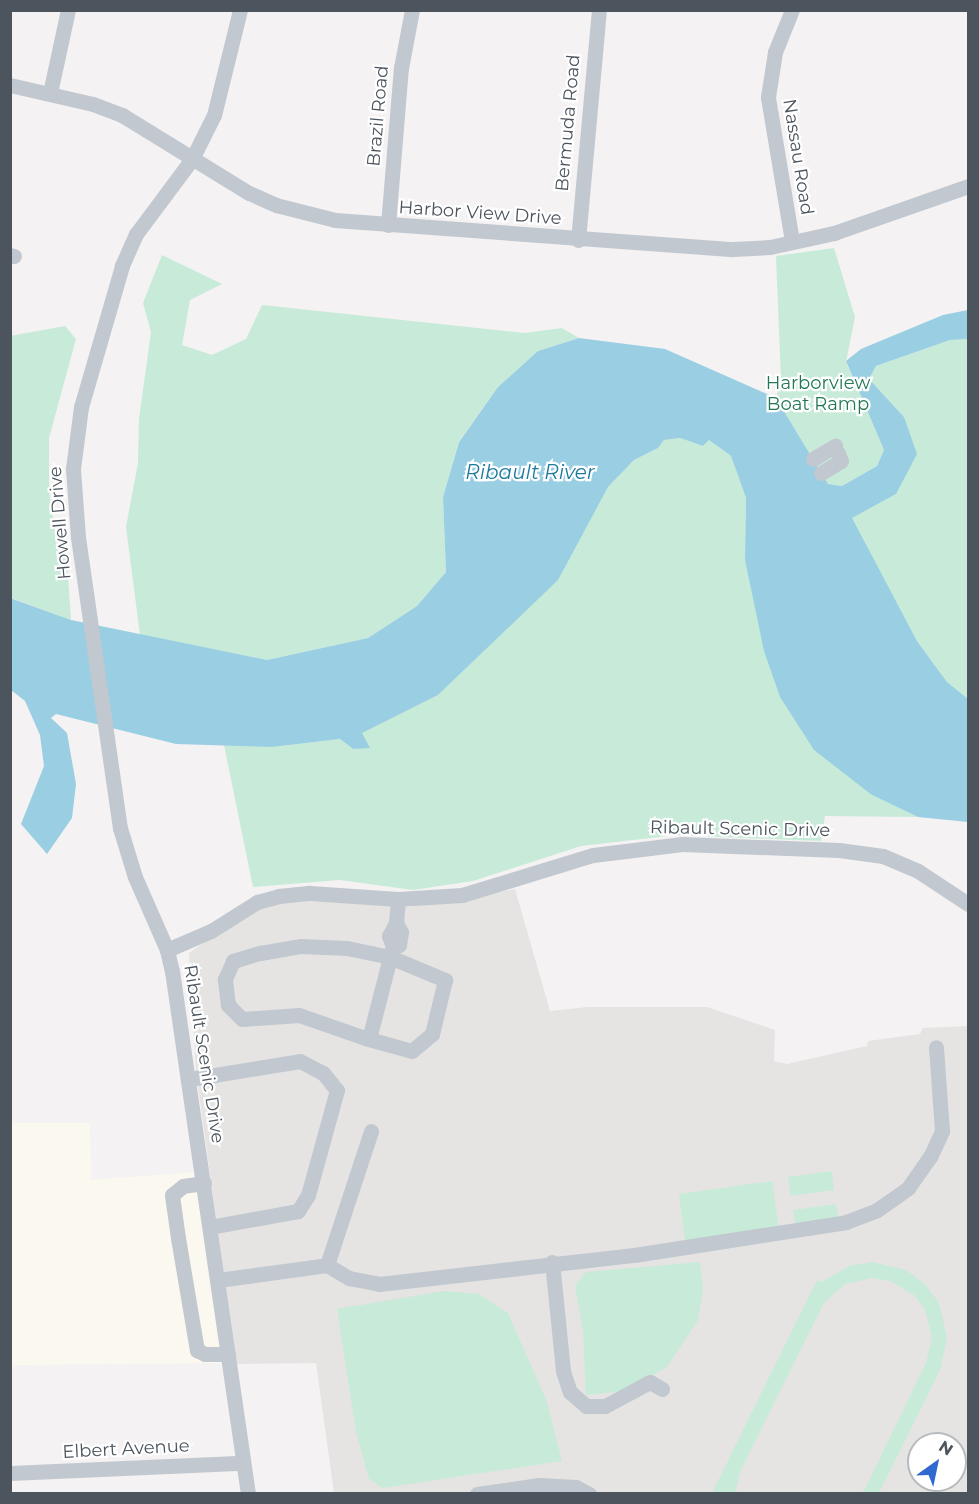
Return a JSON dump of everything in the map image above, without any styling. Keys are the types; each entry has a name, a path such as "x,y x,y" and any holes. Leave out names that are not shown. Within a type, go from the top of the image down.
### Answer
{"street":[{"path":"50,93 68,10"},
{"name":"Howell Drive","path":"167,950 135,877 117,799 78,537 73,469 75,436 122,266 152,209 192,159 221,97 240,10"},
{"name":"Brazil Road","path":"388,225 401,68 412,10"},
{"name":"Bermuda Road","path":"578,240 599,10"},
{"name":"Nassau Road","path":"792,10 775,51 768,97 792,241"},
{"name":"Harbor View Drive","path":"10,85 50,93 122,115 225,181 276,205 335,220 696,249 770,247 834,233 969,186"},
{"path":"813,459 837,450 841,461 821,472"},
{"name":"Ribault Scenic Drive","path":"248,1494 190,1079 167,950 211,931 257,902 279,896 310,893 398,899 462,895 593,855 682,844 839,850 883,856 918,871 969,904"},
{"path":"369,1039 392,952 389,936 396,923 398,899"},
{"path":"301,945 392,952 445,980 432,1034 412,1051 299,1016 242,1019 228,1005 225,979 233,961 301,945"},
{"path":"218,1280 327,1265 349,1278 379,1284 552,1262 634,1255 846,1222 877,1210 908,1188 942,1131 936,1047"},
{"path":"190,1079 300,1061 323,1073 337,1090 308,1195 298,1211 210,1227"},
{"path":"327,1265 371,1131"},
{"path":"204,1183 183,1186 172,1195 178,1238 197,1350 205,1354 228,1354"},
{"path":"552,1262 563,1371 570,1392 586,1406 605,1406 650,1382 662,1389"},
{"name":"Elbert Avenue","path":"10,1473 243,1463"},
{"path":"477,1494 539,1485 576,1487 589,1494"}],"shaded area":[{"path":"515,889 550,1011 588,1007 707,1007 775,1030 774,1061 787,1064 867,1046 868,1041 920,1034 923,1028 968,1026 968,1493 334,1493 316,1363 236,1364 196,1072 189,953 254,908 275,903 316,900 410,907"},
{"path":"10,1123 90,1123 91,1180 196,1172 224,1363 11,1365"}],"green space":[{"name":"Harborview Boat Ramp","path":"834,248 855,317 846,362 884,450 877,466 842,486 828,484 776,398 781,379 776,256"},
{"path":"162,255 222,284 190,300 182,345 212,355 246,339 262,305 525,333 562,328 579,338 538,351 498,387 459,441 443,497 446,572 417,606 368,638 267,660 140,635 126,527 138,463 139,419 151,332 143,303"},
{"path":"65,326 76,339 49,438 49,490 57,548 67,561 71,620 11,598 10,336"},
{"path":"968,339 968,699 947,682 917,641 851,518 896,494 904,417 869,379 876,366 950,340"},
{"path":"680,438 703,446 709,440 731,456 746,498 745,560 872,795 918,817 825,816 821,841 676,835 581,846 473,881 413,890 340,880 253,887 224,745 272,747 340,739 353,749 369,747 361,733 438,695 557,580 608,487 634,460 658,448 664,440"},
{"path":"832,1171 834,1190 791,1196 788,1177"},
{"path":"772,1181 780,1236 686,1249 679,1194"},
{"path":"836,1204 839,1224 796,1230 793,1210"},
{"path":"700,1262 703,1288 698,1320 667,1367 625,1391 586,1395 583,1330 575,1286 586,1272"},
{"path":"872,1262 906,1270 925,1284 939,1303 947,1337 940,1370 909,1432 907,1432 907,1437 879,1493 863,1493 926,1363 932,1337 925,1310 914,1295 890,1281 872,1278 845,1284 824,1303 740,1472 735,1493 712,1493 817,1280 822,1282 849,1266"},
{"path":"444,1291 479,1294 508,1313 547,1402 562,1461 383,1488 369,1479 356,1432 337,1309"}],"water":[{"name":"Ribault River","path":"968,310 968,339 950,340 876,366 869,379 904,417 917,454 896,494 852,518 917,641 947,682 968,699 968,822 918,817 872,795 814,750 780,697 764,651 745,560 746,498 731,456 709,440 703,446 680,438 664,440 658,448 634,460 608,487 558,580 438,695 362,733 370,748 353,749 340,739 272,747 176,744 56,714 51,718 67,733 76,784 72,818 47,854 21,824 44,766 40,735 25,701 11,690 10,598 71,620 267,660 368,638 417,606 446,572 443,497 459,442 498,387 538,351 579,338 665,349 776,398 828,484 842,486 877,466 884,450 846,361 861,349 943,315"}]}
